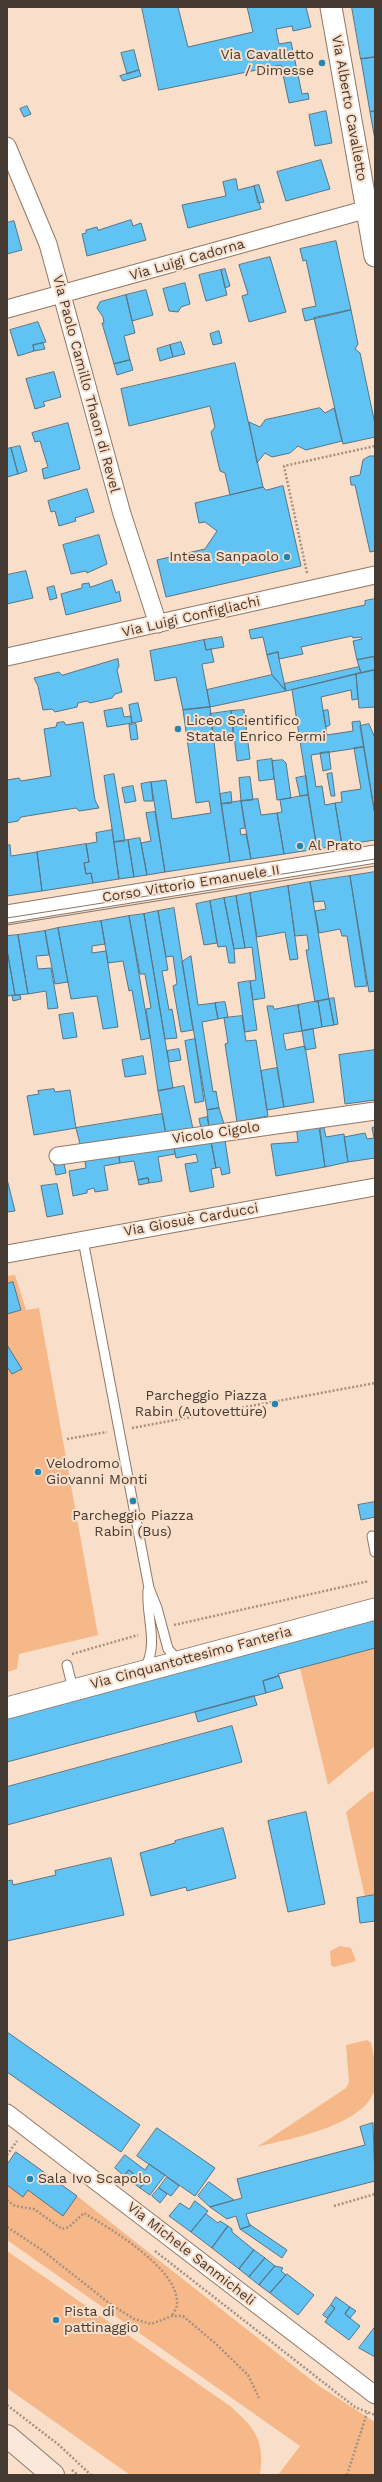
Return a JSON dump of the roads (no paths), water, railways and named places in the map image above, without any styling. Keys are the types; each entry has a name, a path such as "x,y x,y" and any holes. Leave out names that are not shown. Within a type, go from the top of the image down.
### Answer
{"main road":[{"path":"7,2436 53,2475"}],"street":[{"name":"Via Alberto Cavalletto","path":"331,7 371,208 375,256"},
{"name":"Via Paolo Camillo Thaon di Revel","path":"7,146 48,244 122,514 158,624"},
{"name":"Via Luigi Cadorna","path":"7,309 371,208"},
{"name":"Via Luigi Configliachi","path":"7,657 375,575"},
{"name":"Corso Vittorio Emanuele II","path":"7,914 375,854"},
{"name":"Vicolo Cigolo","path":"58,1156 375,1111"},
{"name":"Via Giosuè Carducci","path":"7,1254 375,1186"},
{"name":"Via Cinquantottesimo Fanteria","path":"7,1708 180,1661 372,1606"},
{"name":"Via Michele Sanmicheli","path":"7,2113 375,2395"}],"lane":[{"path":"83,1240 148,1588 147,1609 153,1647 145,1670"},
{"path":"372,1536 375,1552"},
{"path":"148,1588 157,1608 168,1649 180,1661"},
{"path":"67,1665 73,1689"}],"tram line":[{"path":"203,887 375,859"},
{"path":"7,925 375,866"},
{"path":"7,918 160,894"}],"place":[{"name":"Via Cavalletto / Dimesse","path":"322,63"},
{"name":"Intesa Sanpaolo","path":"287,557"},
{"name":"Liceo Scientifico Statale Enrico Fermi","path":"178,729"},
{"name":"Al Prato","path":"300,846"},
{"name":"Parcheggio Piazza Rabin (Autovetture)","path":"275,1404"},
{"name":"Velodromo Giovanni Monti","path":"38,1472"},
{"name":"Parcheggio Piazza Rabin (Bus)","path":"133,1501"},
{"name":"Sala Ivo Scapolo","path":"30,2179"},
{"name":"Pista di pattinaggio","path":"56,2320"}]}
